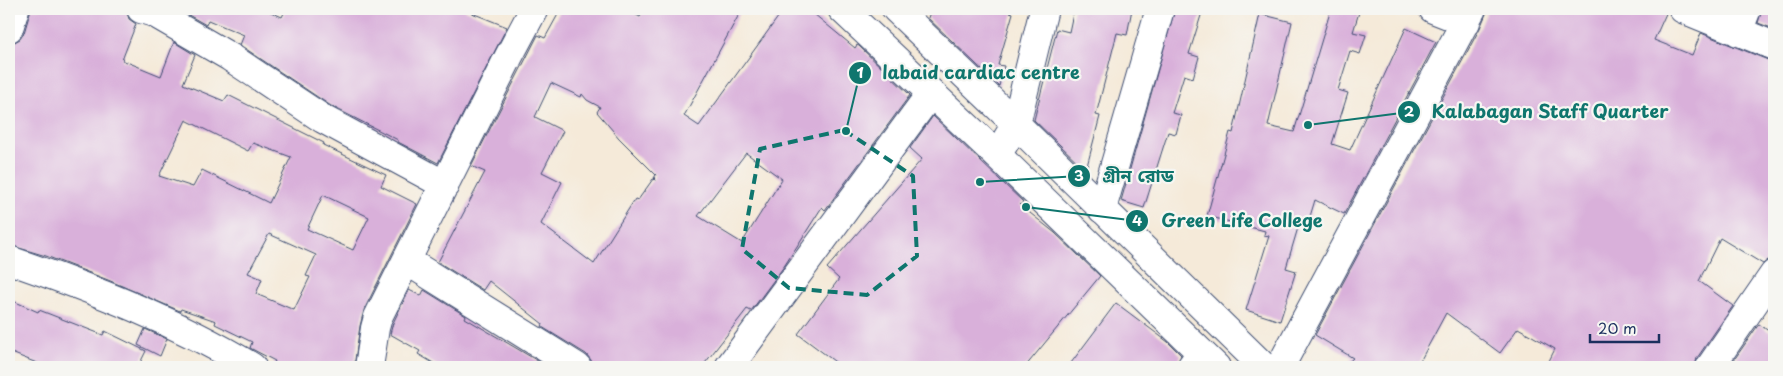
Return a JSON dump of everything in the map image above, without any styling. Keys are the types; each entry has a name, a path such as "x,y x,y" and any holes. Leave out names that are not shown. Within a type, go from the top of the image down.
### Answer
{"street":[{"path":"9,28 15,9"},
{"path":"142,9 154,13 230,57 323,119 445,185"},
{"path":"369,367 378,317 534,9"},
{"path":"842,9 997,155 1203,362"},
{"path":"896,9 1264,367"},
{"path":"997,155 1016,124 1044,9"},
{"path":"1102,209 1160,9"},
{"path":"1280,367 1469,16 1433,9"},
{"path":"1683,9 1743,20 1774,46"},
{"path":"729,367 931,93"},
{"path":"9,260 64,279 158,317 196,335 252,367"},
{"path":"407,261 577,367"},
{"path":"1710,367 1774,274"}],"highlighted area":[{"path":"844,130 913,176 917,256 867,295 789,288 742,249 760,149"}],"building":[{"path":"31,9 126,9 129,19 136,24 122,60 161,76 174,42 195,55 183,84 224,101 228,95 324,143 323,145 386,175 381,186 417,204 364,310 354,367 272,367 275,361 250,348 252,342 215,324 216,321 181,309 180,311 46,256 9,245 9,56 13,43 20,39 24,33","holes":["186,120 248,151 253,143 291,157 269,203 202,170 193,187 159,176","323,195 369,217 353,250 307,229","269,234 316,255 306,276 310,277 294,310 256,294 262,279 248,273"]},
{"path":"182,9 264,9 282,17 286,9 462,9 507,27 438,163 331,106 240,45 244,35 208,20 206,25 185,13 186,11"},
{"path":"561,9 625,9 640,17 645,9 742,9 684,116 699,126 784,9 808,9 855,48 857,45 859,46 910,95 825,210 822,207 785,265 751,311 747,309 702,367 593,367 591,360 586,354 542,327 543,324 489,281 483,290 438,262 485,172 471,166 538,35 545,38","holes":["551,83 581,97 582,94 587,100 600,107 597,112 619,138 656,175 654,178 656,180 653,179 638,200 635,199 594,264 541,224 562,182 542,172 563,131 535,117","746,153 782,179 742,243 698,216"]},
{"path":"931,9 999,9 1013,13 998,65 1004,66 999,86 928,18"},
{"path":"1074,9 1132,9 1127,35 1117,33 1096,115 1100,116 1086,170 1034,120 1057,29 1069,32"},
{"path":"1175,9 1203,9 1189,54 1199,57 1193,78 1184,75 1172,113 1181,115 1176,134 1168,132 1144,208 1121,201"},
{"path":"1331,9 1360,9 1353,32 1366,35 1360,54 1350,51 1338,90 1348,93 1332,144 1350,150 1406,28 1436,42 1344,214 1315,200 1308,223 1300,221 1286,268 1296,271 1280,321 1246,310 1269,236 1264,235 1265,231 1207,216 1230,132 1233,133 1260,14 1292,22 1268,126 1294,132"},
{"path":"1488,9 1668,9 1654,40 1692,55 1701,33 1774,61 1774,259 1768,260 1763,264 1720,238 1699,281 1733,306 1697,358 1695,367 1546,367 1555,349 1518,328 1500,353 1446,313 1417,367 1343,367 1353,358 1315,335 1480,28"},
{"path":"1762,9 1774,9 1774,29 1758,23"},
{"path":"933,116 1023,202 1020,205 1055,233 1100,276 1025,367 842,367 798,334 839,279 827,268 922,159 910,148"},
{"path":"409,290 421,296 424,290 466,316 465,318 548,367 440,367 418,354 420,351 390,334 393,323"},
{"path":"9,299 38,312 39,310 103,335 105,331 146,351 138,367 47,367 9,352"},
{"path":"1116,303 1168,342 1181,355 1176,367 1068,367"},
{"path":"1759,324 1774,335 1774,367 1729,367"},
{"path":"145,329 167,339 160,356 138,345"}],"place":[{"name":"Kalabagan Staff Quarter","path":"1308,125"},
{"name":"labaid cardiac centre","path":"846,131"},
{"name":"গ্রীন রোড","path":"980,182"},
{"name":"Green Life College","path":"1026,207"}]}
